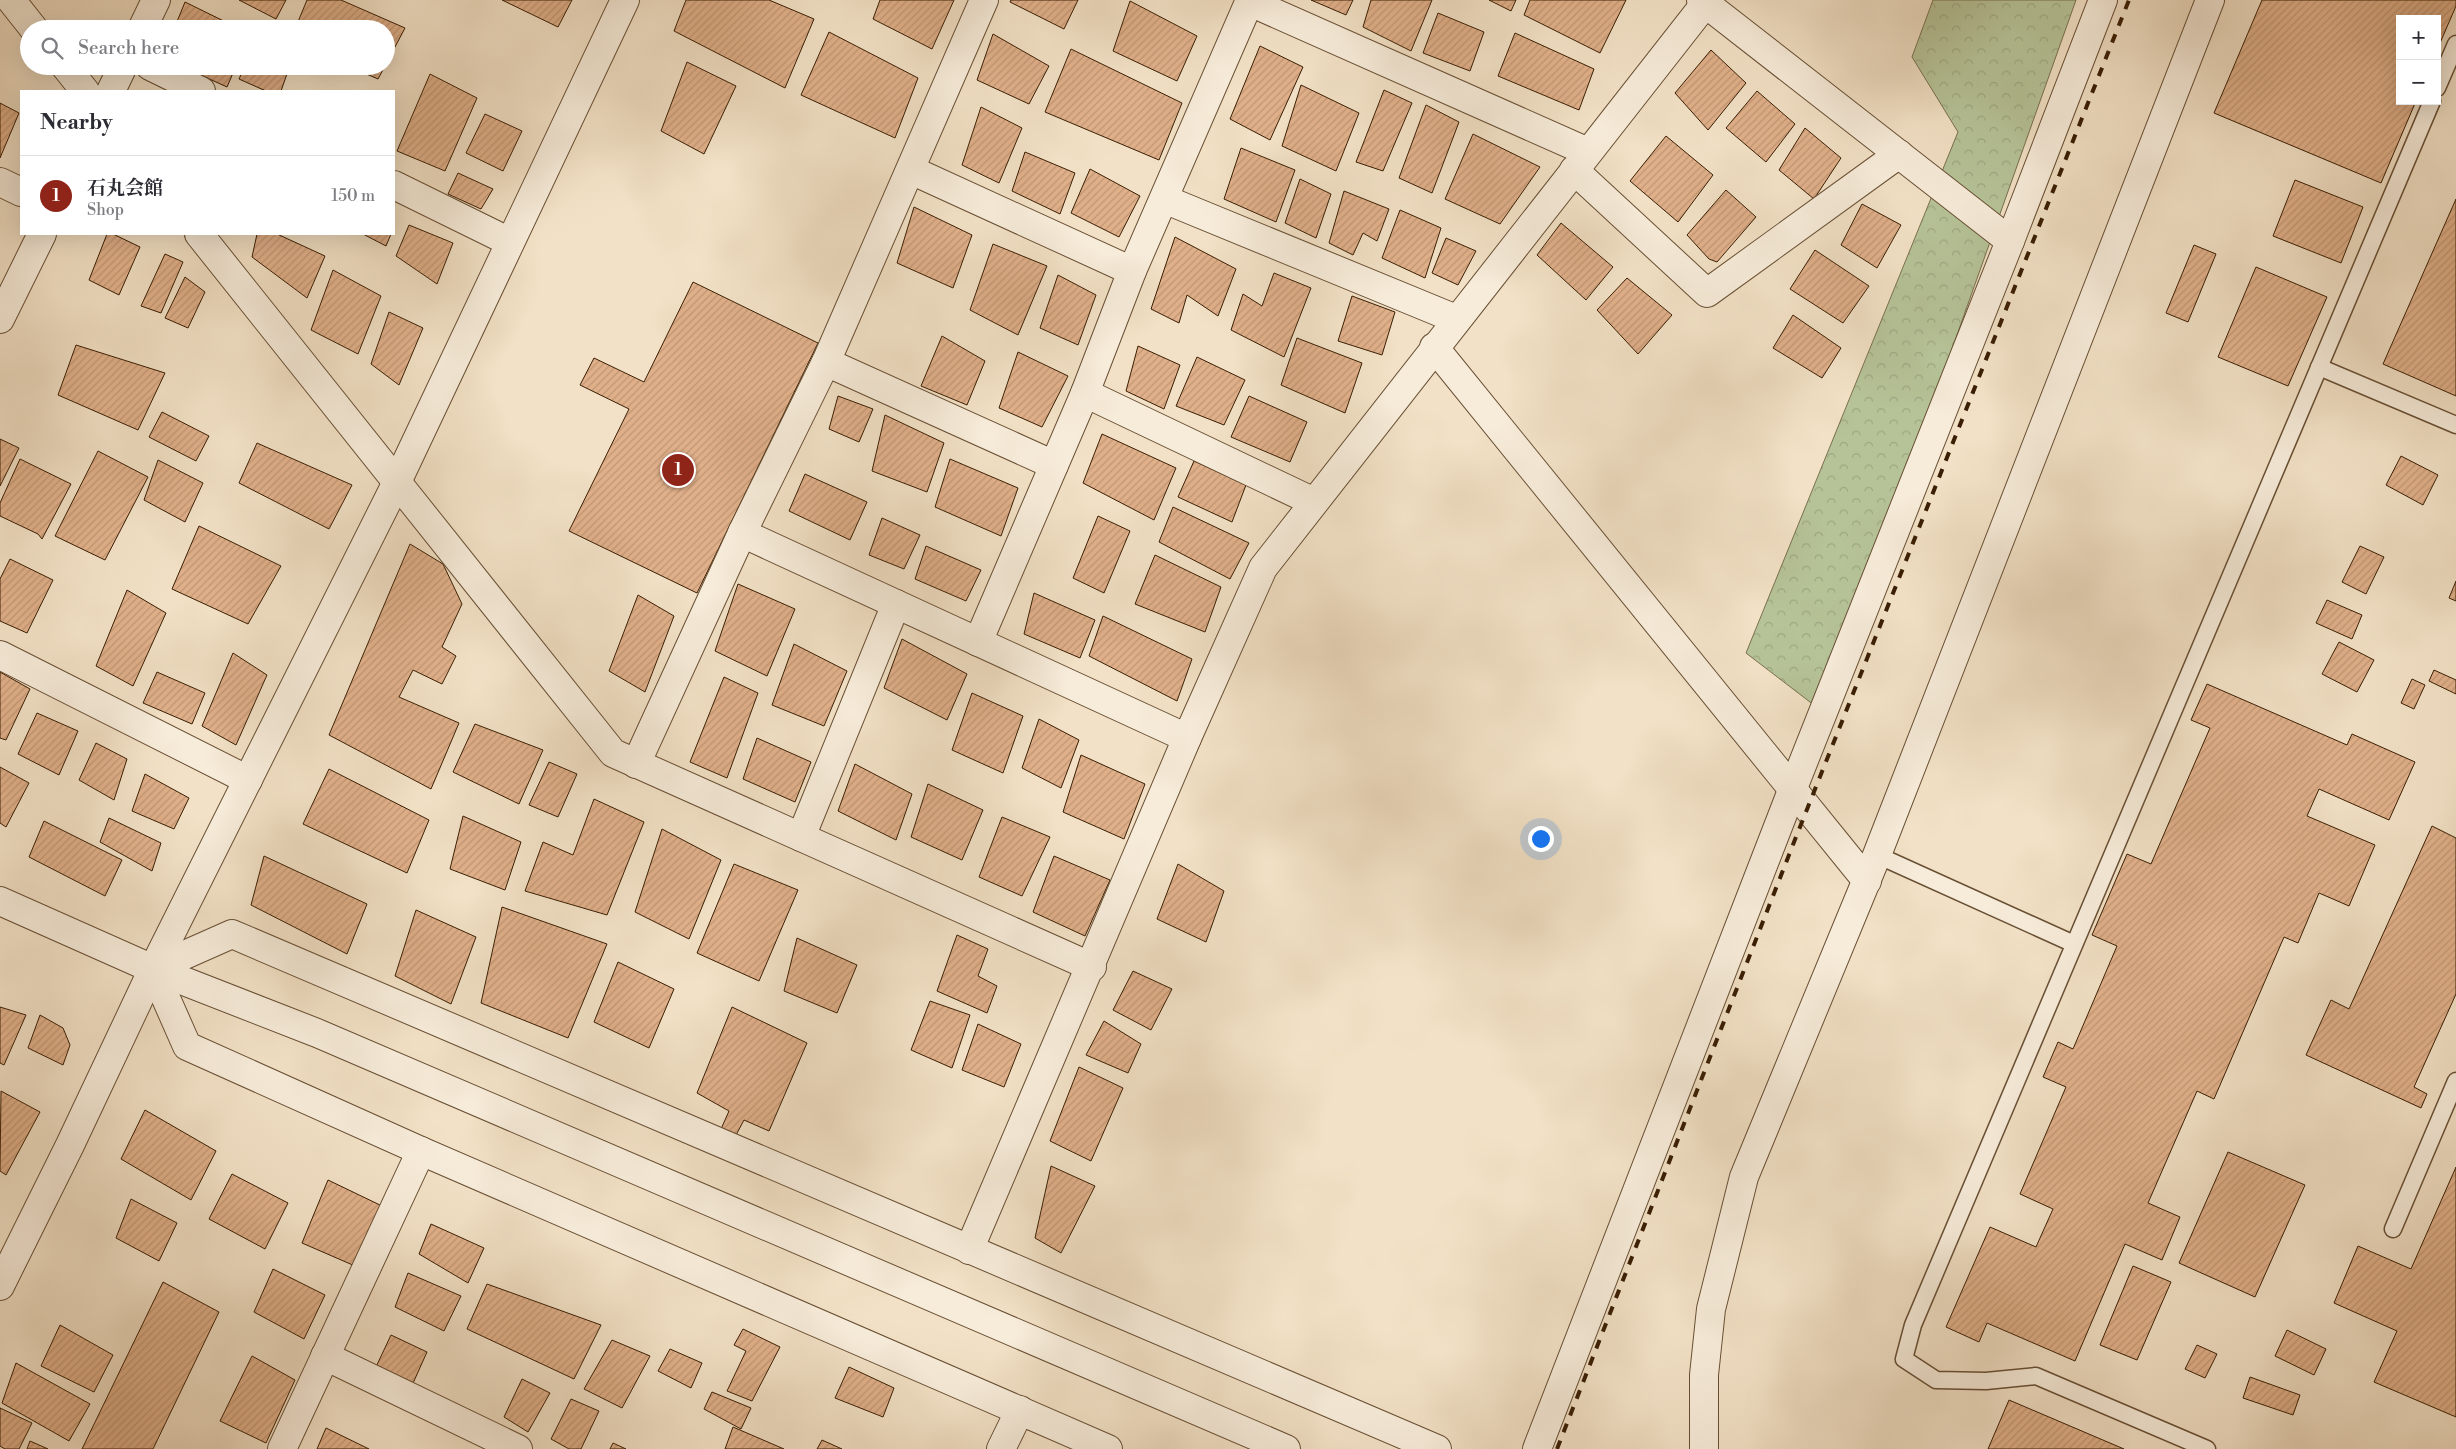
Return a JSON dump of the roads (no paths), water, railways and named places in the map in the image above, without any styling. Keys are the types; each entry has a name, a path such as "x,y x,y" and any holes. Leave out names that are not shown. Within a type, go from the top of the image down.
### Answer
{"street":[{"path":"11,0 27,20"},
{"path":"146,20 156,0"},
{"path":"0,1286 70,1145 153,969 397,482 625,0"},
{"path":"636,764 742,533 826,362 984,0"},
{"path":"1537,1449 1793,788 2010,242 2103,0"},
{"path":"1704,1449 1704,1375 1711,1309 1744,1177 1867,881 2210,0"},
{"path":"978,642 1085,393 1132,271 1250,1 1581,161 1707,293 1899,154"},
{"path":"969,1250 1092,967 1187,738 1263,568 1705,1 2010,242"},
{"path":"72,75 84,90"},
{"path":"111,90 119,75"},
{"path":"168,75 199,90"},
{"path":"911,170 1132,271"},
{"path":"0,182 20,192"},
{"path":"395,185 510,242"},
{"path":"1164,199 1456,319"},
{"path":"0,319 42,235"},
{"path":"200,235 613,753 1092,967"},
{"path":"1434,347 1867,881"},
{"path":"826,362 1054,464"},
{"path":"1085,393 1314,502"},
{"path":"742,533 1187,738"},
{"path":"801,837 896,604"},
{"path":"0,655 248,780"},
{"path":"0,901 153,969 317,1033 1286,1449"},
{"path":"153,969 232,934 1437,1449"},
{"path":"153,969 188,1046 421,1151 1108,1449"},
{"path":"282,1449 421,1151"},
{"path":"326,1356 518,1449"},
{"path":"1001,1449 1020,1410"}],"lane":[{"path":"2441,79 2456,44"},
{"path":"2207,1449 2036,1376 1986,1381 1936,1380 1904,1359 1913,1325 2430,105"},
{"path":"2319,367 2456,425"},
{"path":"1877,855 2074,944"},
{"path":"2393,1228 2456,1081"}],"railway":[{"path":"1557,1449 1796,837 2129,0"}],"place":[{"name":"石丸会館","path":"678,470"}]}
